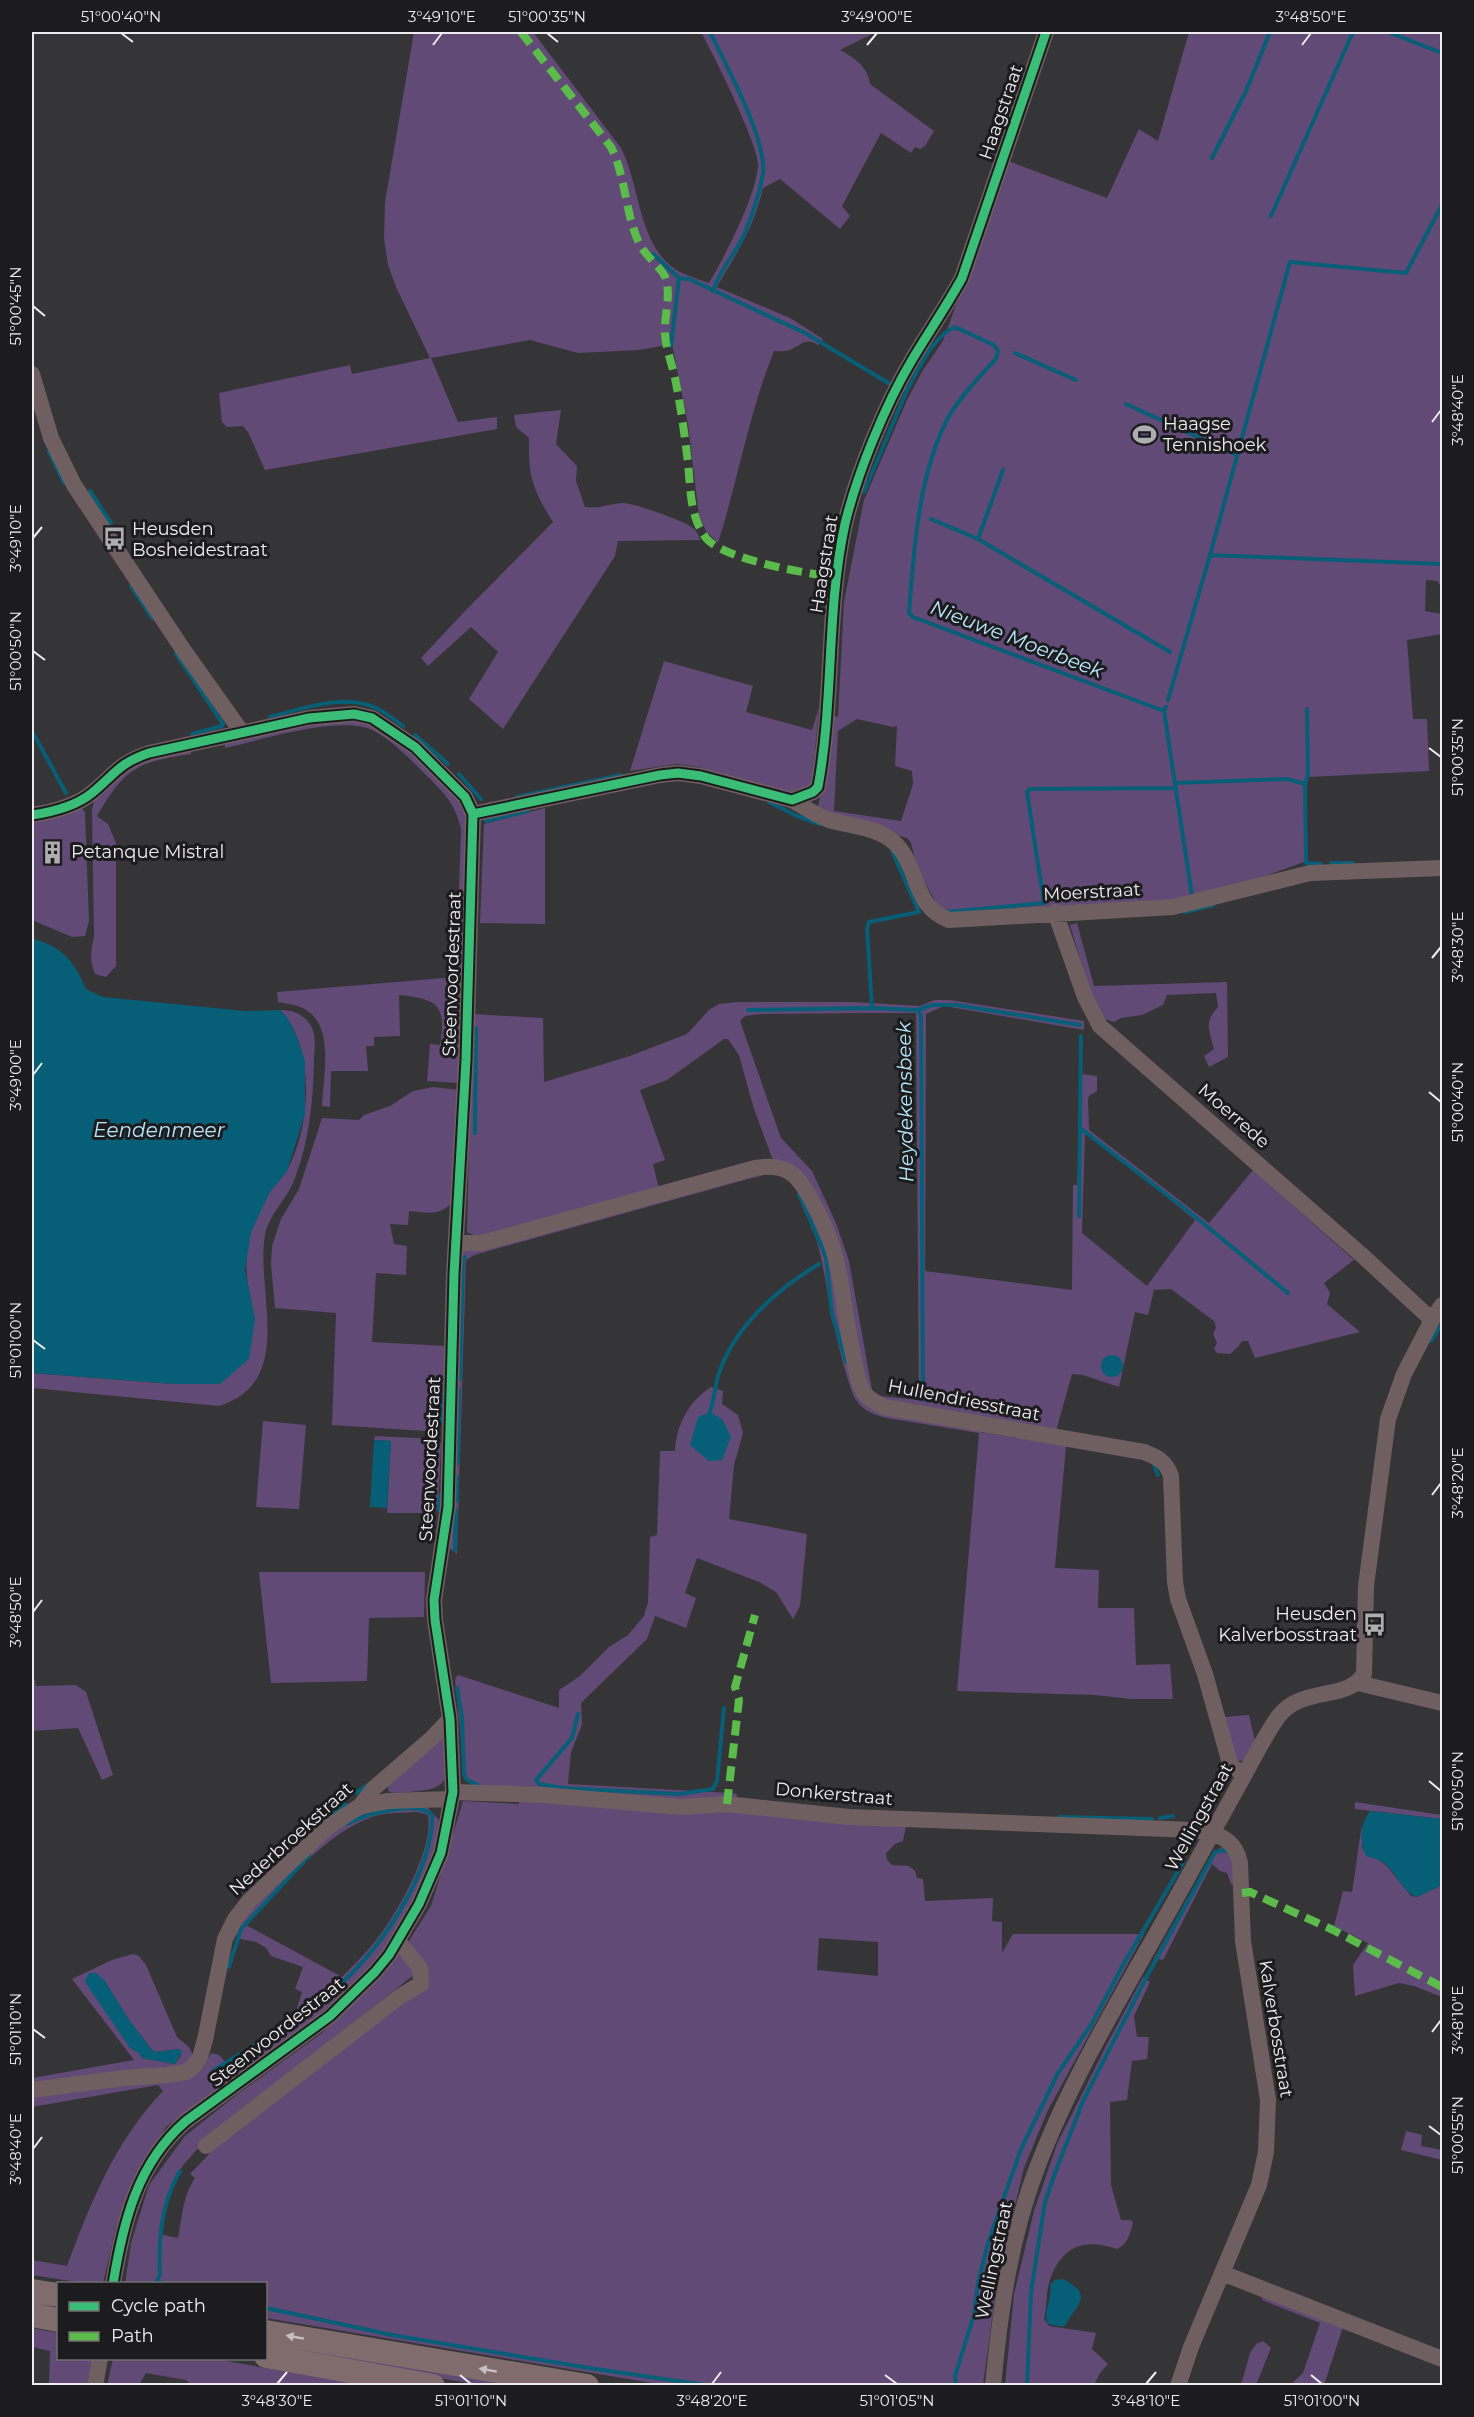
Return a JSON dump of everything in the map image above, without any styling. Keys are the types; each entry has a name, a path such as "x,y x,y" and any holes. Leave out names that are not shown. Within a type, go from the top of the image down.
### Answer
{"highway":[{"path":"32,2291 57,2295"},
{"path":"32,2315 57,2320"},
{"path":"267,2332 587,2385"},
{"path":"267,2356 433,2385"}],"street":[{"name":"Haagstraat","path":"792,800 813,792 818,787 827,716 835,577 855,487 911,362 946,308 962,278 1046,32"},
{"path":"32,374 51,438 75,485 182,648 241,731"},
{"path":"32,814 76,803 92,793 132,758 241,731 354,714 372,718 415,747 465,796 473,814 678,773 701,776 792,800"},
{"name":"Moerstraat","path":"792,800 827,819 879,832 892,840 906,859 923,901 940,917 949,920 976,920 1055,912 1173,907 1310,873 1443,868"},
{"name":"Steenvoordestraat","path":"113,2282 123,2226 137,2187 158,2152 170,2137 192,2117 330,2016 375,1972 398,1941 432,1876 441,1853 452,1796 450,1719 434,1600 448,1507 457,1243 466,1069 473,814"},
{"name":"Moerrede","path":"1055,912 1085,997 1100,1026 1355,1249 1432,1320"},
{"name":"Hullendriesstraat","path":"457,1243 482,1243 755,1168 780,1167 790,1172 805,1188 829,1239 836,1259 843,1309 859,1380 872,1401 884,1407 1144,1452 1159,1458 1167,1467 1172,1493 1175,1582 1178,1599 1219,1719 1227,1761 1231,1767 1245,1773"},
{"path":"1443,1305 1432,1320 1404,1374 1389,1419 1366,1586 1364,1674 1358,1683 1443,1702"},
{"name":"Wellingstraat","path":"993,2385 998,2332 1012,2248 1036,2170 1049,2137 1086,2063 1245,1773 1280,1715 1304,1697 1358,1683"},
{"name":"Nederbroekstraat","path":"32,2090 167,2075 186,2072 193,2067 200,2057 206,2040 225,1938 234,1919 250,1900 328,1827 360,1806 373,1789 432,1738 450,1719"},
{"name":"Donkerstraat","path":"360,1806 388,1801 452,1796 544,1795 681,1807 727,1804 849,1817 1213,1832"},
{"name":"Kalverbosstraat","path":"1178,2385 1191,2347 1259,2185 1269,2125 1264,2068 1243,1941 1240,1863 1238,1853 1234,1848 1213,1832"},
{"path":"206,2146 399,1997 421,1984 420,1968 398,1941"},
{"path":"1222,2273 1443,2359"},
{"path":"95,2385 100,2360"}],"shaded area":[{"path":"414,32 533,32 621,148 647,229 663,258 675,269 709,283 746,209 758,166 757,156 744,121 701,32 876,32 840,50 860,64 867,73 870,84 934,131 925,146 920,149 915,147 911,153 881,133 842,206 850,216 840,229 780,179 763,188 750,228 717,287 790,318 823,339 818,345 807,342 788,351 774,351 751,422 718,543 706,531 699,516 688,424 672,344 639,350 578,353 530,340 431,358 458,422 497,417 497,429 265,470 243,426 227,427 222,422 219,393 350,365 352,374 430,358 396,287 388,265 384,238 385,202"},
{"path":"1189,32 1442,32 1442,587 1437,581 1426,580 1425,611 1442,614 1442,634 1407,640 1413,719 1427,719 1429,771 1308,777 1304,818 1304,862 1227,890 1164,901 941,912 917,868 911,843 907,838 826,816 818,806 826,769 831,714 838,717 844,602 864,500 907,400 923,370 943,341 1008,161 1107,198 1139,129 1158,141","holes":["857,719 897,726 895,766 912,771 913,784 901,821 834,811 838,731"]},
{"path":"561,410 556,444 577,466 576,481 585,507 622,503 636,506 689,525 701,540 618,541 615,556 503,729 469,699 498,652 471,627 428,666 421,658 553,522 533,483 529,438 516,427 514,415"},
{"path":"664,661 753,686 746,712 812,730 819,707 812,785 784,794 699,767 677,764 630,771"},
{"path":"345,720 375,726 402,744 454,793 466,816 459,1083 427,1081 430,1044 440,1045 442,1020 440,1012 431,1002 399,995 400,1036 374,1037 374,1046 366,1046 368,1071 331,1071 330,1107 322,1106 325,1056 322,1031 317,1020 306,1010 278,1002 277,992 456,977 461,829 451,803 415,764 398,748 374,731 342,725 301,730 225,748 225,741"},
{"path":"190,747 191,754 157,760 134,770 116,787 97,816 108,824 116,843 116,966 106,977 95,974 91,955 94,937 92,810 94,801 123,769"},
{"path":"77,808 83,809 85,813 89,921 85,936 72,937 32,920 32,818"},
{"path":"545,808 545,924 480,923 484,824"},
{"path":"1077,923 1094,986 1227,982 1228,1057 1209,1067 1204,1056 1214,1049 1209,1022 1218,1007 1216,993 1167,995 1163,1005 1142,1015 1121,1018 1114,1022 1104,1019 1090,992 1070,925"},
{"path":"934,1000 950,1000 1084,1021 1084,1030 944,1006 926,1014 925,1271 1072,1290 1073,1185 1077,1185 1082,1074 1097,1076 1097,1091 1088,1099 1089,1130 1209,1223 1253,1170 1354,1260 1324,1283 1330,1293 1327,1304 1360,1332 1255,1358 1248,1341 1242,1341 1230,1354 1217,1353 1214,1349 1217,1343 1213,1334 1216,1328 1214,1321 1171,1289 1154,1290 1148,1315 1135,1312 1119,1387 1083,1375 1072,1374 1056,1431 881,1400 870,1393 865,1384 835,1240 808,1181 797,1169 772,1158 753,1106 739,1055 728,1039 724,1039 667,1080 640,1090 665,1160 653,1164 659,1189 480,1238 467,1232 472,1014 543,1018 544,1082 627,1057 687,1034 709,1010 719,1004 853,1002 920,1006","holes":["916,1013 919,1400 880,1396 872,1390 849,1261 836,1223 812,1171 781,1138 740,1021 745,1016","1085,1131 1195,1220 1147,1286 1082,1233"]},
{"path":"280,1010 302,1016 313,1030 315,1043 313,1093 303,1153 293,1183 270,1221 265,1235 263,1257 268,1332 265,1356 258,1377 243,1394 219,1406 32,1388 32,1373 174,1384 255,1319 246,1267 248,1245 256,1217 272,1189 285,1173 295,1153 305,1110 306,1088 300,1044 292,1025"},
{"path":"433,1087 459,1090 453,1201 439,1211 427,1213 409,1211 408,1225 390,1224 394,1244 407,1246 406,1275 376,1273 372,1342 446,1346 445,1421 440,1424 440,1432 332,1425 336,1313 275,1308 271,1264 272,1246 281,1219 299,1189 322,1118 359,1120 364,1115 390,1106 413,1091"},
{"path":"764,1169 792,1179 829,1251 864,1398 981,1426 980,1432 1066,1446 1055,1568 1099,1570 1098,1608 1134,1608 1136,1665 1170,1664 1173,1699 957,1691 979,1433 887,1418 870,1412 859,1404 850,1385 841,1353 810,1217 800,1196 789,1181 775,1174 752,1178 474,1255 466,1260 457,1554 448,1547 462,1252 468,1248"},
{"path":"711,1387 723,1391 722,1404 738,1415 743,1433 734,1465 729,1519 807,1534 800,1606 793,1619 776,1592 759,1582 697,1558 685,1593 696,1598 686,1628 655,1616 647,1639 581,1703 582,1725 571,1752 568,1784 731,1793 737,1794 736,1800 906,1826 903,1841 895,1844 886,1853 887,1860 892,1865 909,1866 915,1871 917,1878 923,1879 925,1901 993,1898 992,1921 1002,1922 1002,1953 1013,1934 1144,1934 1048,2110 1024,2168 998,2277 983,2385 664,2385 267,2318 267,2282 125,2282 131,2243 149,2185 185,2136 239,2093 322,2033 361,1996 405,1947 431,1906 463,1801 519,1804 519,1789 473,1786 465,1778 455,1679 458,1675 559,1708 559,1690 580,1676 609,1647 628,1635 644,1616 648,1602 650,1537 657,1535 660,1451 675,1451 681,1423 696,1399","holes":["819,1938 878,1942 878,1976 817,1970","415,1974 409,1999 228,2134 190,2174 195,2178 185,2199 178,2238 159,2234 166,2200 176,2176 216,2130"]},
{"path":"263,1421 306,1425 299,1509 256,1507"},
{"path":"375,1436 438,1439 441,1444 438,1510 423,1513 387,1513 391,1441 374,1440"},
{"path":"259,1572 425,1572 424,1617 369,1618 367,1681 271,1683"},
{"path":"32,1680 35,1680 36,1686 76,1685 86,1692 113,1775 102,1780 78,1728 32,1731"},
{"path":"1249,1715 1255,1741 1245,1760 1236,1762 1224,1717"},
{"path":"446,1735 447,1774 439,1785 430,1789 404,1793 389,1792 387,1784"},
{"path":"1355,1802 1442,1815 1442,1819 1355,1809"},
{"path":"427,1807 439,1820 435,1850 407,1912 379,1958 313,2021 166,2127 129,2191 116,2228 103,2282 77,2282 32,2275 32,2260 67,2266 95,2196 118,2151 146,2110 163,2091 158,2085 32,2107 32,2096 206,2062 211,2053 219,2055 231,2068 304,2013 297,2008 302,1992 295,1989 303,1967 271,1956 266,1948 256,1942 241,1939 235,1933 247,1913 322,1840 363,1812","holes":["417,1812 428,1815 428,1829 420,1861 396,1910 380,1935 342,1977 246,1925 305,1862 339,1834 357,1824 375,1816"]},
{"path":"1362,1824 1362,1848 1387,1866 1411,1896 1417,1897 1442,1885 1442,1997 1399,1983 1355,1996 1353,1965 1368,1943 1334,1926 1343,1891 1352,1892"},
{"path":"1221,1847 1230,1851 1236,1885 1231,1884 1227,1873 1220,1871 1212,1864 1163,1960 1154,1958 1211,1856"},
{"path":"133,1954 139,1956 146,1965 177,2037 189,2047 193,2055 188,2064 32,2087 32,2078 134,2060 72,1979 112,1960","holes":["104,1980 129,2020 155,2052 180,2049 181,2056 175,2064 142,2058 138,2052 130,2048"]},
{"path":"1143,1977 1150,1982 1134,2016 1137,2037 1149,2037 1147,2059 1132,2061 1127,2100 1110,2102 1111,2185 1121,2220 1131,2220 1133,2223 1131,2231 1126,2241 1117,2249 1094,2244 1083,2245 1066,2253 1059,2261 1049,2283 1044,2319 1049,2326 1096,2333 1092,2349 1108,2364 1094,2385 1005,2385 1014,2294 1034,2211 1057,2144"},
{"path":"1406,2131 1422,2135 1421,2146 1442,2150 1442,2160 1401,2150"},
{"path":"1264,2293 1344,2324 1324,2385 1290,2385 1303,2373 1320,2323 1262,2300"},
{"path":"32,2328 57,2333 57,2360 92,2360 87,2385 49,2385 50,2351 32,2347"},
{"path":"267,2340 532,2385 468,2383 267,2348"},
{"path":"1263,2341 1271,2348 1256,2385 1241,2385 1250,2353 1256,2344"},
{"path":"113,2360 221,2360 362,2385 191,2385 186,2380 146,2373 139,2385 107,2386"}],"water":[{"name":"Eendenmeer","path":"32,938 52,946 66,956 86,989 103,997 245,1011 280,1010 287,1017 297,1037 305,1061 305,1114 287,1171 270,1192 251,1232 245,1270 255,1319 249,1359 220,1384 174,1384 32,1373"},
{"path":"1112,1355 1120,1358 1123,1366 1120,1374 1112,1377 1104,1374 1101,1366 1104,1358"},
{"path":"710,1412 722,1419 731,1437 722,1460 709,1461 690,1445 698,1417"},
{"path":"374,1440 391,1441 387,1508 370,1507"},
{"path":"1370,1811 1442,1819 1442,1885 1417,1897 1404,1887 1384,1863 1366,1856 1362,1845 1362,1833 1364,1822"},
{"path":"89,1973 96,1973 104,1980 129,2020 152,2050 155,2052 180,2049 182,2052 175,2064 142,2058 138,2052 130,2048 85,1981"},
{"path":"1063,2279 1073,2285 1081,2295 1078,2306 1064,2327 1048,2324 1046,2320 1050,2285 1055,2280"}],"waterway":[{"name":"Nieuwe Moerbeek","path":"710,32 752,122 759,141 763,173 746,230 713,291"},
{"path":"1212,158 1246,91 1270,32"},
{"path":"1271,216 1353,32"},
{"path":"1388,32 1442,53"},
{"path":"1210,555 1290,262 1406,273 1442,205"},
{"name":"Nieuwe Moerbeek","path":"653,254 679,278 671,346"},
{"name":"Nieuwe Moerbeek","path":"679,278 689,279 805,333 890,384"},
{"name":"Nieuwe Moerbeek","path":"905,389 907,390 921,363 939,338 955,327 994,345 998,351 996,359 971,386 949,416 930,462 919,512 909,613 913,617 1164,711"},
{"path":"1015,353 1076,380"},
{"path":"864,492 907,390"},
{"path":"1126,404 1237,455"},
{"path":"49,452 64,483"},
{"path":"978,539 1003,470"},
{"path":"90,491 111,523"},
{"path":"931,519 978,539 1170,652"},
{"name":"Nieuwe Moerbeek","path":"1168,700 1210,555 1442,564"},
{"path":"131,586 152,618"},
{"path":"176,654 223,724 192,734"},
{"name":"Heydekensbeek","path":"270,717 323,704 350,702 376,708 403,726"},
{"path":"1166,707 1164,711 1192,896"},
{"path":"1305,784 1308,774 1307,709"},
{"name":"Heydekensbeek","path":"32,731 66,793"},
{"name":"Heydekensbeek","path":"415,735 448,764"},
{"name":"Heydekensbeek","path":"459,774 481,799"},
{"path":"517,797 621,775"},
{"path":"1175,783 1287,779 1305,784 1306,863 1321,864"},
{"path":"946,912 1044,903 1027,792 1030,789 1176,788"},
{"name":"Heydekensbeek","path":"769,802 820,824"},
{"name":"Heydekensbeek","path":"486,821 528,811"},
{"name":"Heydekensbeek","path":"892,851 919,912 869,922 867,929 872,1008 918,1010 921,1016 923,1400"},
{"path":"1331,863 1353,863"},
{"path":"1185,912 1213,905"},
{"path":"918,1010 932,1005 957,1005 1080,1025"},
{"path":"748,1010 872,1008"},
{"path":"475,1133 476,1028"},
{"path":"1079,1216 1081,1036"},
{"path":"1080,1128 1193,1215 1288,1293"},
{"path":"799,1194 826,1257 832,1314 846,1362"},
{"path":"460,1379 463,1260 465,1257"},
{"path":"710,1412 718,1376 725,1358 745,1326 758,1311 788,1285 819,1264"},
{"path":"1431,1341 1442,1324"},
{"path":"458,1463 459,1389"},
{"path":"442,1421 443,1394"},
{"name":"Heydekensbeek","path":"1153,1462 1158,1475"},
{"path":"457,1476 457,1501"},
{"path":"439,1510 440,1495"},
{"path":"455,1550 456,1510"},
{"path":"457,1688 462,1717 464,1774 467,1780 478,1785"},
{"path":"578,1714 572,1738 536,1780 539,1784 562,1788 679,1794 713,1789 717,1781 724,1708"},
{"path":"356,1793 366,1786"},
{"path":"315,1827 345,1804"},
{"path":"214,2070 298,2017 346,1979 368,1956 407,1898 425,1858 432,1815 415,1809 390,1810 365,1816 347,1824"},
{"path":"1160,1818 1173,1816"},
{"path":"1059,1817 1152,1819"},
{"path":"1027,2386 1031,2292 1045,2202 1055,2173 1083,2101 1147,1976 1215,1852 1224,1850 1228,1852"},
{"path":"229,1967 241,1929 309,1856"},
{"path":"956,2386 955,2376 974,2315 978,2283 988,2243 1021,2149 1058,2073 1091,2025 1184,1861"},
{"path":"159,2282 157,2281 160,2274 162,2221 169,2195 180,2171"},
{"path":"267,2308 392,2335 712,2386"}],"marked path":[{"path":"521,32 611,147 620,170 634,231 639,243 666,279 668,293 666,340 680,406 691,498 700,529 715,546 729,553 766,564 835,577"},
{"path":"727,1804 739,1700 735,1687 755,1615"},
{"path":"1242,1893 1250,1892 1333,1930 1442,1987"}],"cycle path":[{"path":"473,814 678,773 701,776 792,800 813,792 818,787 826,721 835,590 850,504 882,418 912,360 962,278 1046,32"},
{"path":"32,815 79,802 124,765 149,753 309,718 354,714 372,718 415,747 465,797 473,814 466,1060 454,1274 448,1507 434,1600 450,1719 453,1792 441,1853 419,1904 389,1955 375,1972 330,2016 186,2121 155,2156 135,2195 122,2239 113,2282"}],"place":[{"name":"Haagse Tennishoek","path":"1145,434"},
{"name":"Heusden Bosheidestraat","path":"114,539"},
{"name":"Petanque Mistral","path":"53,852"},
{"name":"Heusden Kalverbosstraat","path":"1375,1624"}]}
